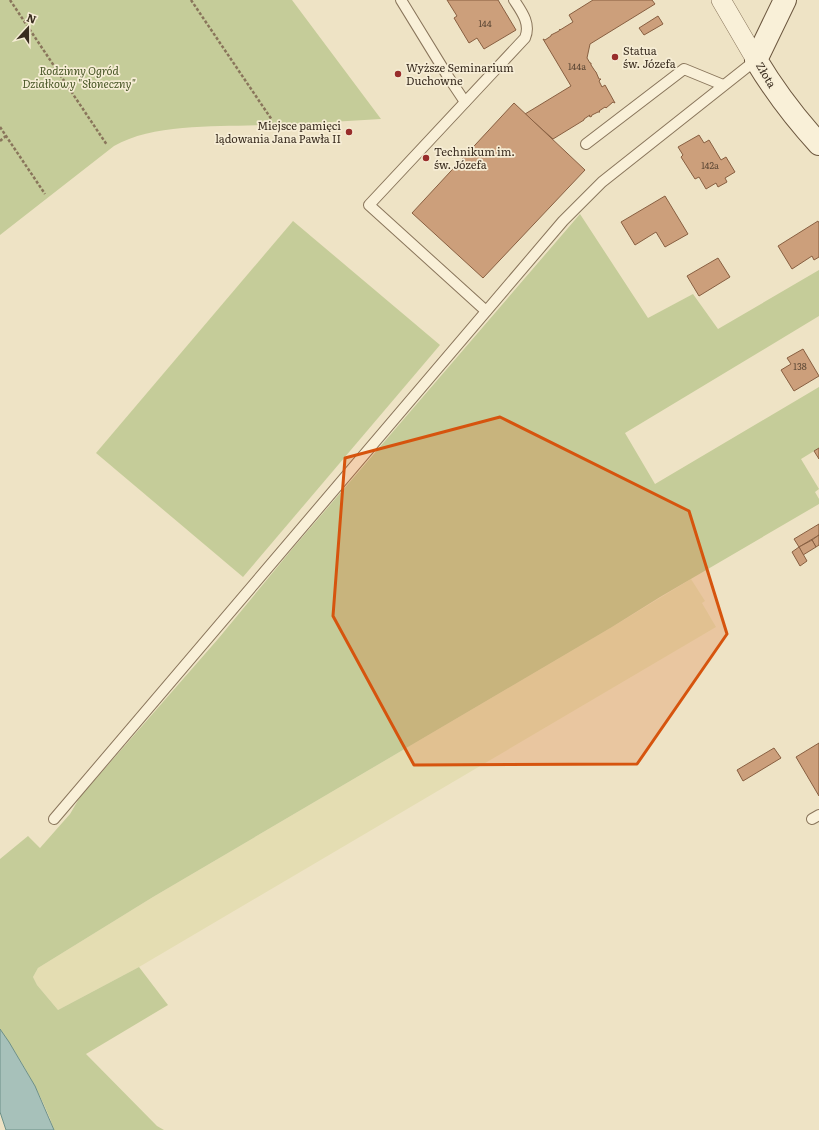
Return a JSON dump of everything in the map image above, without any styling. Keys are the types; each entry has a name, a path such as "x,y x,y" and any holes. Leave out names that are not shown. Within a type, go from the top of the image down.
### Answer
{"street":[{"name":"Złota","path":"721,0 776,92 787,108 819,144"},
{"path":"756,60 785,0"}],"lane":[{"path":"401,0 465,102"},
{"path":"486,311 369,205 525,38 528,32 527,24 522,12 514,0"},
{"path":"54,819 486,311 585,198 630,159 756,60"},
{"path":"586,144 684,69 723,85"}],"path":[{"path":"10,0 107,145"},
{"path":"190,0 272,120"},
{"path":"0,127 45,194"},
{"path":"0,140 6,136"}],"highlighted area":[{"path":"500,417 689,511 727,634 637,764 414,765 333,616 345,458"}],"shaded area":[{"path":"691,579 705,601 702,603 716,627 139,967 58,1010 37,985 33,977 38,968 153,897"}],"green space":[{"name":"Rodzinny Ogród Działkowy \"Słoneczny\"","path":"0,0 292,0 381,119 293,124 207,126 148,133 114,146 0,235"},
{"path":"580,214 648,318 693,294 718,329 819,270 819,316 625,433 655,484 819,387 819,448 801,459 819,489 815,492 819,499 819,504 153,897 38,968 33,977 37,985 58,1010 139,967 168,1005 86,1054 157,1126 164,1130 54,1130 38,1091 0,1029 0,859 28,836 40,848 70,814 80,797 218,639 293,548"},
{"path":"293,221 440,345 243,577 96,453"}],"water":[{"path":"0,1029 35,1086 54,1130 6,1130 0,1112"}],"building":[{"path":"447,0 498,0 516,30 484,49 477,38 469,43 454,18 457,16"},
{"path":"593,0 652,0 655,4 590,44 587,58 599,79 601,79 599,81 602,87 605,85 615,103 613,102 591,117 589,116 590,115 553,139 525,114 571,86 543,39 545,40 573,22 569,15"},
{"path":"658,16 663,24 644,35 639,28"},
{"path":"514,103 585,170 483,278 412,213"},
{"path":"699,135 704,143 709,140 721,160 726,157 735,172 725,178 727,182 718,187 716,183 706,189 699,177 695,179 681,157 683,155 678,147"},
{"path":"665,196 688,234 665,247 656,232 635,245 621,222"},
{"path":"818,221 819,257 814,260 812,256 792,269 778,246"},
{"path":"718,258 730,277 699,296 687,276"},
{"path":"803,349 819,376 794,391 781,370 791,364 787,358"},
{"path":"819,448 819,459 814,451"},
{"path":"819,524 819,535 799,547 794,539"},
{"path":"819,535 819,545 816,547 812,540"},
{"path":"812,540 816,547 803,555 799,547"},
{"path":"799,547 807,561 800,566 792,552"},
{"path":"819,743 819,796 796,757"},
{"path":"774,748 781,758 743,781 737,770"}],"place":[{"name":"Statua św. Józefa","path":"615,57"},
{"name":"Wyższe Seminarium Duchowne","path":"398,74"},
{"name":"Miejsce pamięci lądowania Jana Pawła II","path":"349,132"},
{"name":"Technikum im. św. Józefa","path":"426,158"}]}
